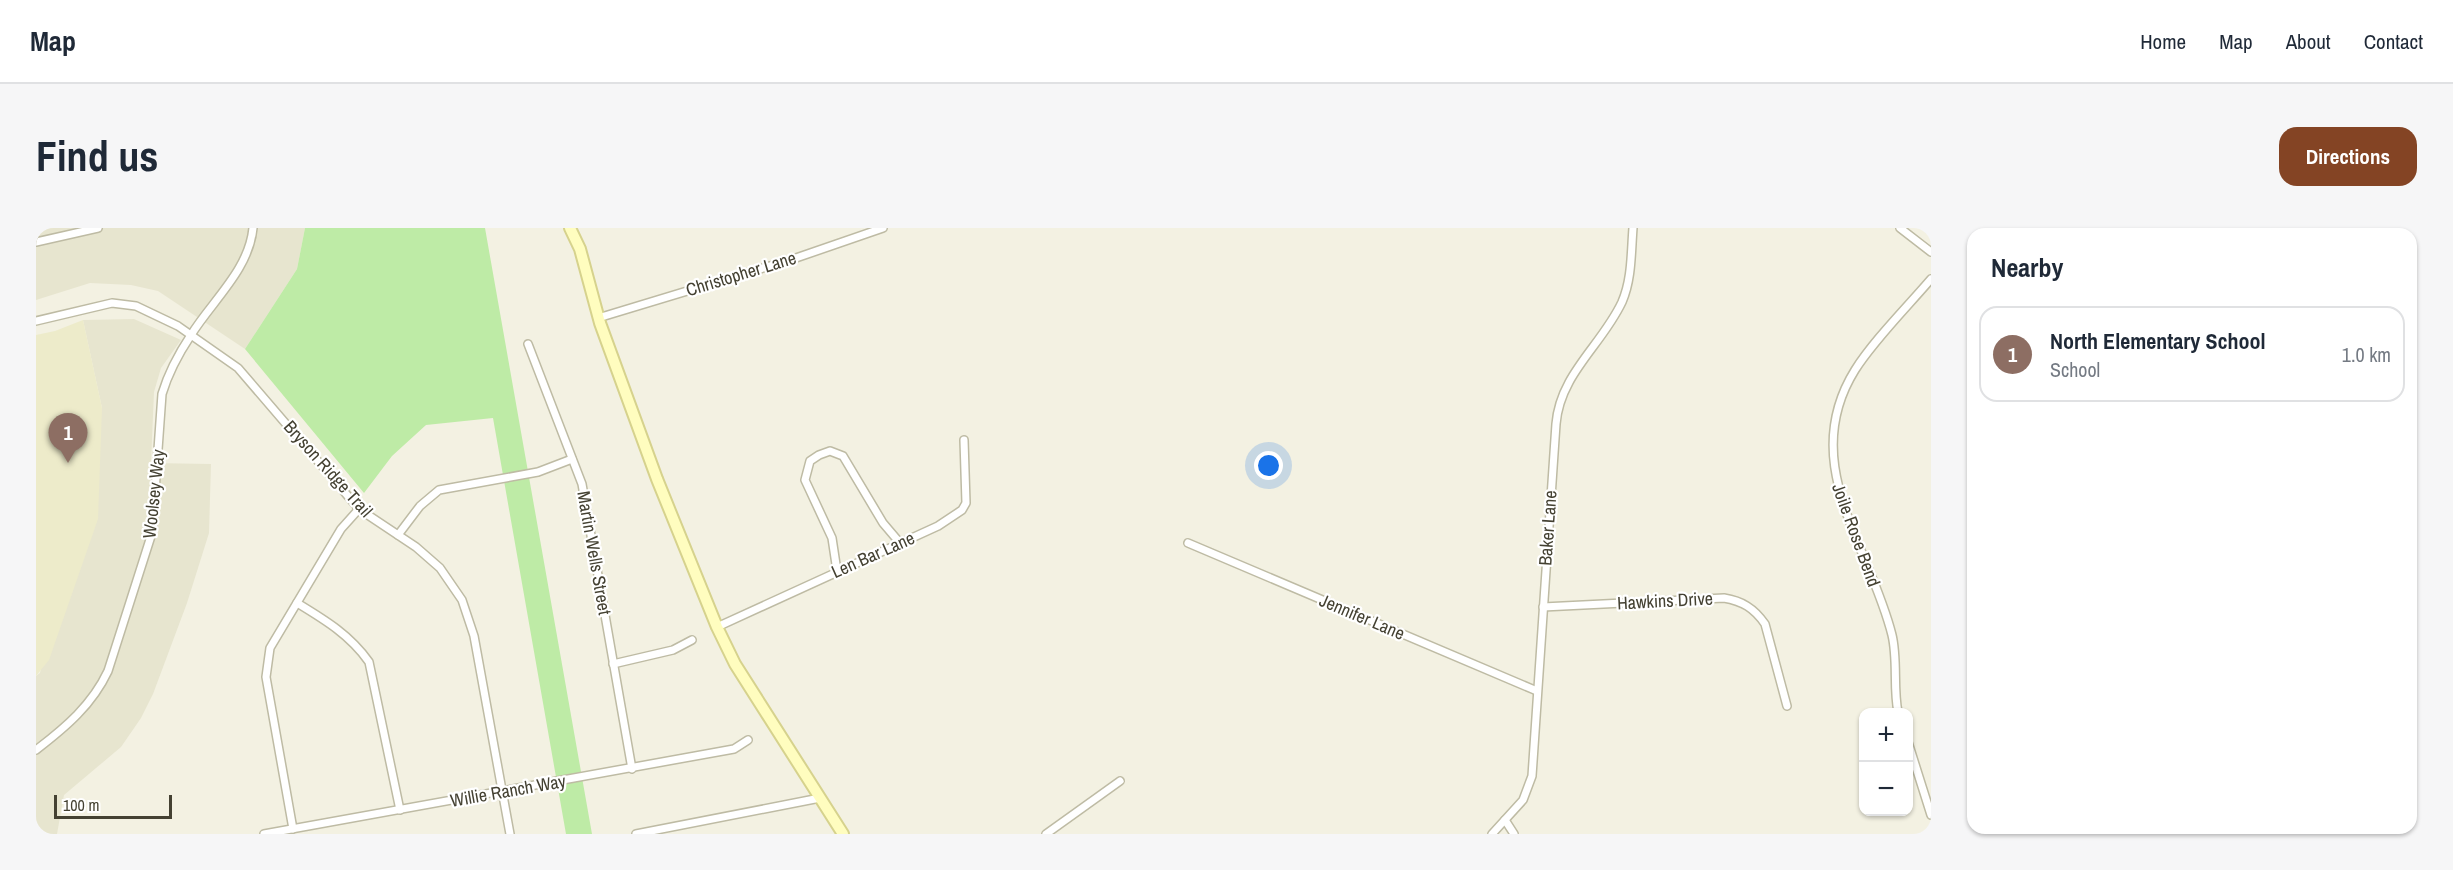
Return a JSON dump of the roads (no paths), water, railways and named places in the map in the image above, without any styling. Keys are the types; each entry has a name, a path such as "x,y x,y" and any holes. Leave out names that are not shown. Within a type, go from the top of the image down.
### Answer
{"street":[{"path":"36,242 98,228"},
{"name":"Woolsey Way","path":"36,750 85,709 99,690 108,671 152,533 162,394 191,335 238,269 251,243 253,228"},
{"path":"570,228 582,256 598,318 657,479 717,627 735,664 843,834"},
{"name":"Christopher Lane","path":"598,318 794,259 884,228"},
{"name":"Baker Lane","path":"1492,834 1523,800 1531,781 1560,399 1577,367 1621,303 1630,274 1633,228"},
{"path":"1900,228 1931,252"},
{"name":"Joile Rose Bend","path":"1899,708 1893,636 1834,477 1832,446 1840,406 1855,370 1931,279"},
{"name":"Bryson Ridge Trail","path":"36,321 93,306 125,304 152,312 191,335 238,368 359,509 416,547 440,568 462,600 474,636 510,834"},
{"name":"Martin Wells Street","path":"528,344 582,484 632,769"},
{"name":"Len Bar Lane","path":"717,627 938,526 962,510 967,497 964,440"},
{"path":"837,572 832,538 805,480 810,461 819,455 830,451 843,456 883,523 900,543"},
{"path":"398,535 420,506 439,490 538,472 572,459"},
{"path":"293,829 266,677 270,648 340,529 359,509"},
{"name":"Jennifer Lane","path":"1188,543 1537,691"},
{"name":"Hawkins Drive","path":"1543,607 1724,598 1742,602 1759,615 1765,624 1787,706"},
{"path":"297,603 347,635 369,662 400,810"},
{"path":"613,664 674,650 692,640"},
{"name":"Willie Ranch Way","path":"264,834 632,769 734,749 748,740"},
{"path":"1913,758 1931,815"},
{"path":"1046,834 1120,781"},
{"path":"636,834 820,798"},
{"path":"1505,820 1514,834"}],"place":[{"name":"North Elementary School","path":"68,463"}]}
